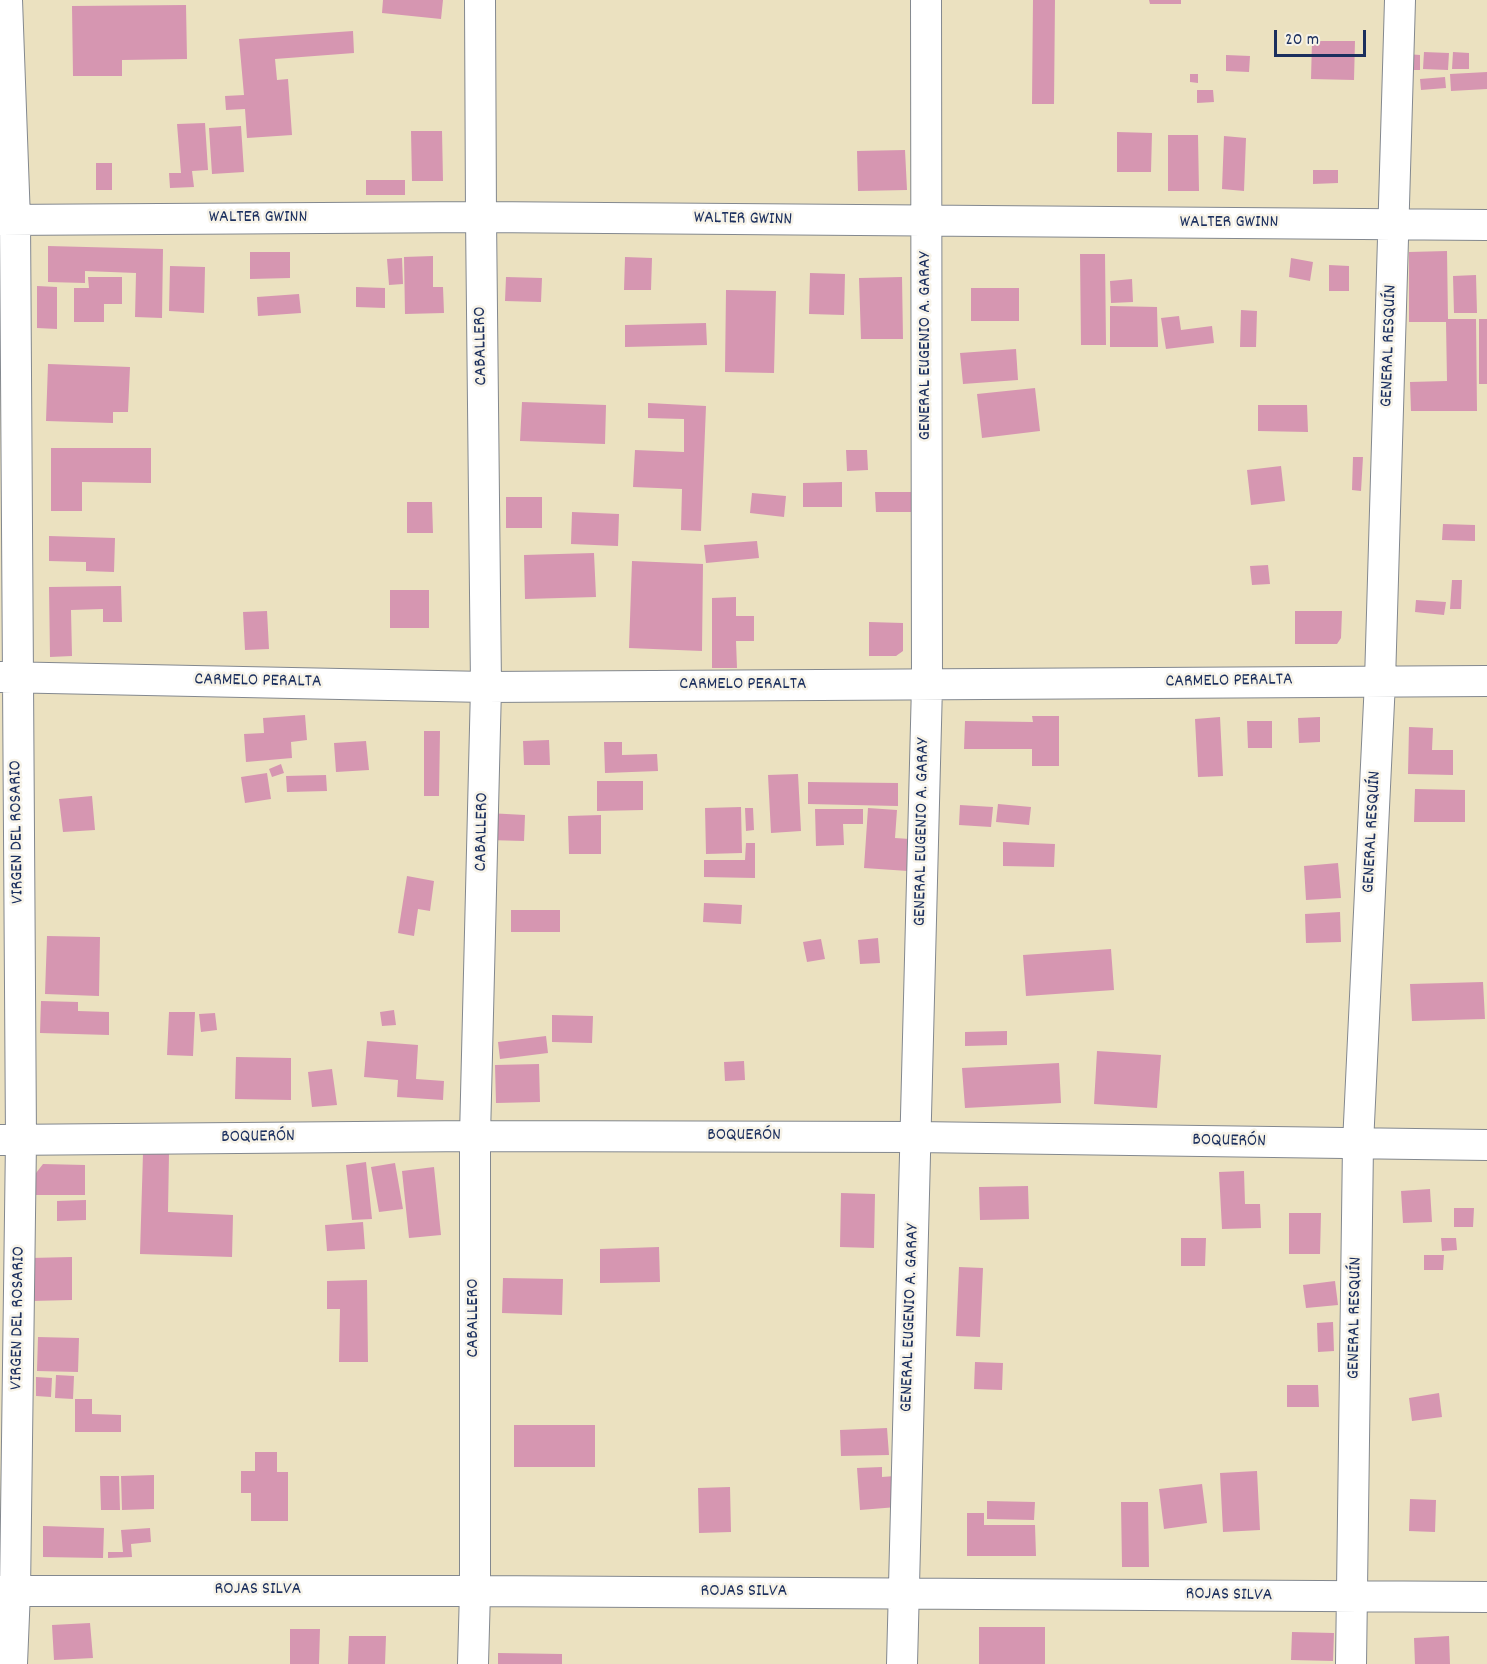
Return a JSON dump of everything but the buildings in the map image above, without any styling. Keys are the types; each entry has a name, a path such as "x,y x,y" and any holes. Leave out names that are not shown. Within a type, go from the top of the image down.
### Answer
{"street":[{"name":"VIRGEN DEL ROSARIO","path":"7,0 10,1140 7,1591 12,1664"},
{"name":"CABALLERO","path":"473,1664 475,1136 486,687 480,0"},
{"name":"GENERAL EUGENIO A. GARAY","path":"902,1664 927,685 926,0"},
{"name":"GENERAL RESQUÍN","path":"1351,1664 1358,1144 1380,681 1400,0"},
{"name":"WALTER GWINN","path":"7,220 481,218 1487,225"},
{"name":"CARMELO PERALTA","path":"8,677 486,687 1487,681"},
{"name":"BOQUERÓN","path":"10,1140 475,1136 916,1137 1487,1145"},
{"name":"ROJAS SILVA","path":"7,1591 475,1591 1352,1598 1487,1597"}]}
